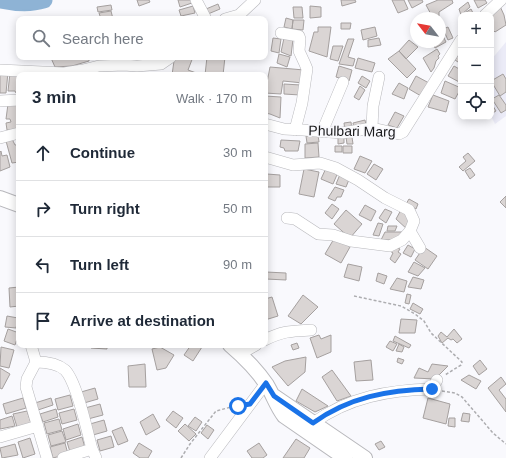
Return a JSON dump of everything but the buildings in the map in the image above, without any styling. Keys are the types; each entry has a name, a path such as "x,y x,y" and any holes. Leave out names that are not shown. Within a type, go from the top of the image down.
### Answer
{"main road":[{"path":"0,198 16,204"},
{"path":"235,349 247,360 266,383 284,416 345,458"},
{"path":"274,396 365,458"}],"street":[{"path":"196,0 204,16"},
{"path":"236,16 239,15 255,0"},
{"path":"488,12 501,0"},
{"path":"505,0 506,5"},
{"path":"281,33 299,36 299,51 307,69 302,103 295,130"},
{"name":"Phulbari Marg","path":"268,125 284,129 342,134 372,128 399,134 403,132 458,45"},
{"path":"74,72 99,66 137,66 162,64 167,60"},
{"path":"0,70 32,72"},
{"path":"372,128 373,106 379,77"},
{"path":"322,132 343,82"},
{"path":"0,101 16,100"},
{"path":"0,138 16,134"},
{"path":"268,158 293,164 320,163 336,168 358,180 385,198 409,210 414,221 410,231 402,240 390,246 351,241 334,235 318,234 295,219 287,218"},
{"path":"410,231 420,248"},
{"path":"268,338 289,331 311,330"},
{"path":"31,348 36,362 27,379 26,387 47,458"},
{"path":"36,362 48,363 64,370 73,382 94,454 63,458"},
{"path":"210,458 266,383"},
{"path":"313,423 344,404 384,392 434,384"},
{"path":"0,437 38,426"}],"path":[{"path":"354,296 401,306 424,321 431,333 462,362 461,365 434,384"},
{"path":"434,384 462,397 493,433 506,444"},
{"path":"181,458 216,411 250,404"}],"shaded area":[{"path":"506,42 506,116 495,124 493,120 494,56"}],"waterway":[{"path":"1,0 23,3 44,0"}],"route":[{"path":"238,406 250,404 266,383 274,396 313,423 344,404 384,392 412,389 432,389"}]}
